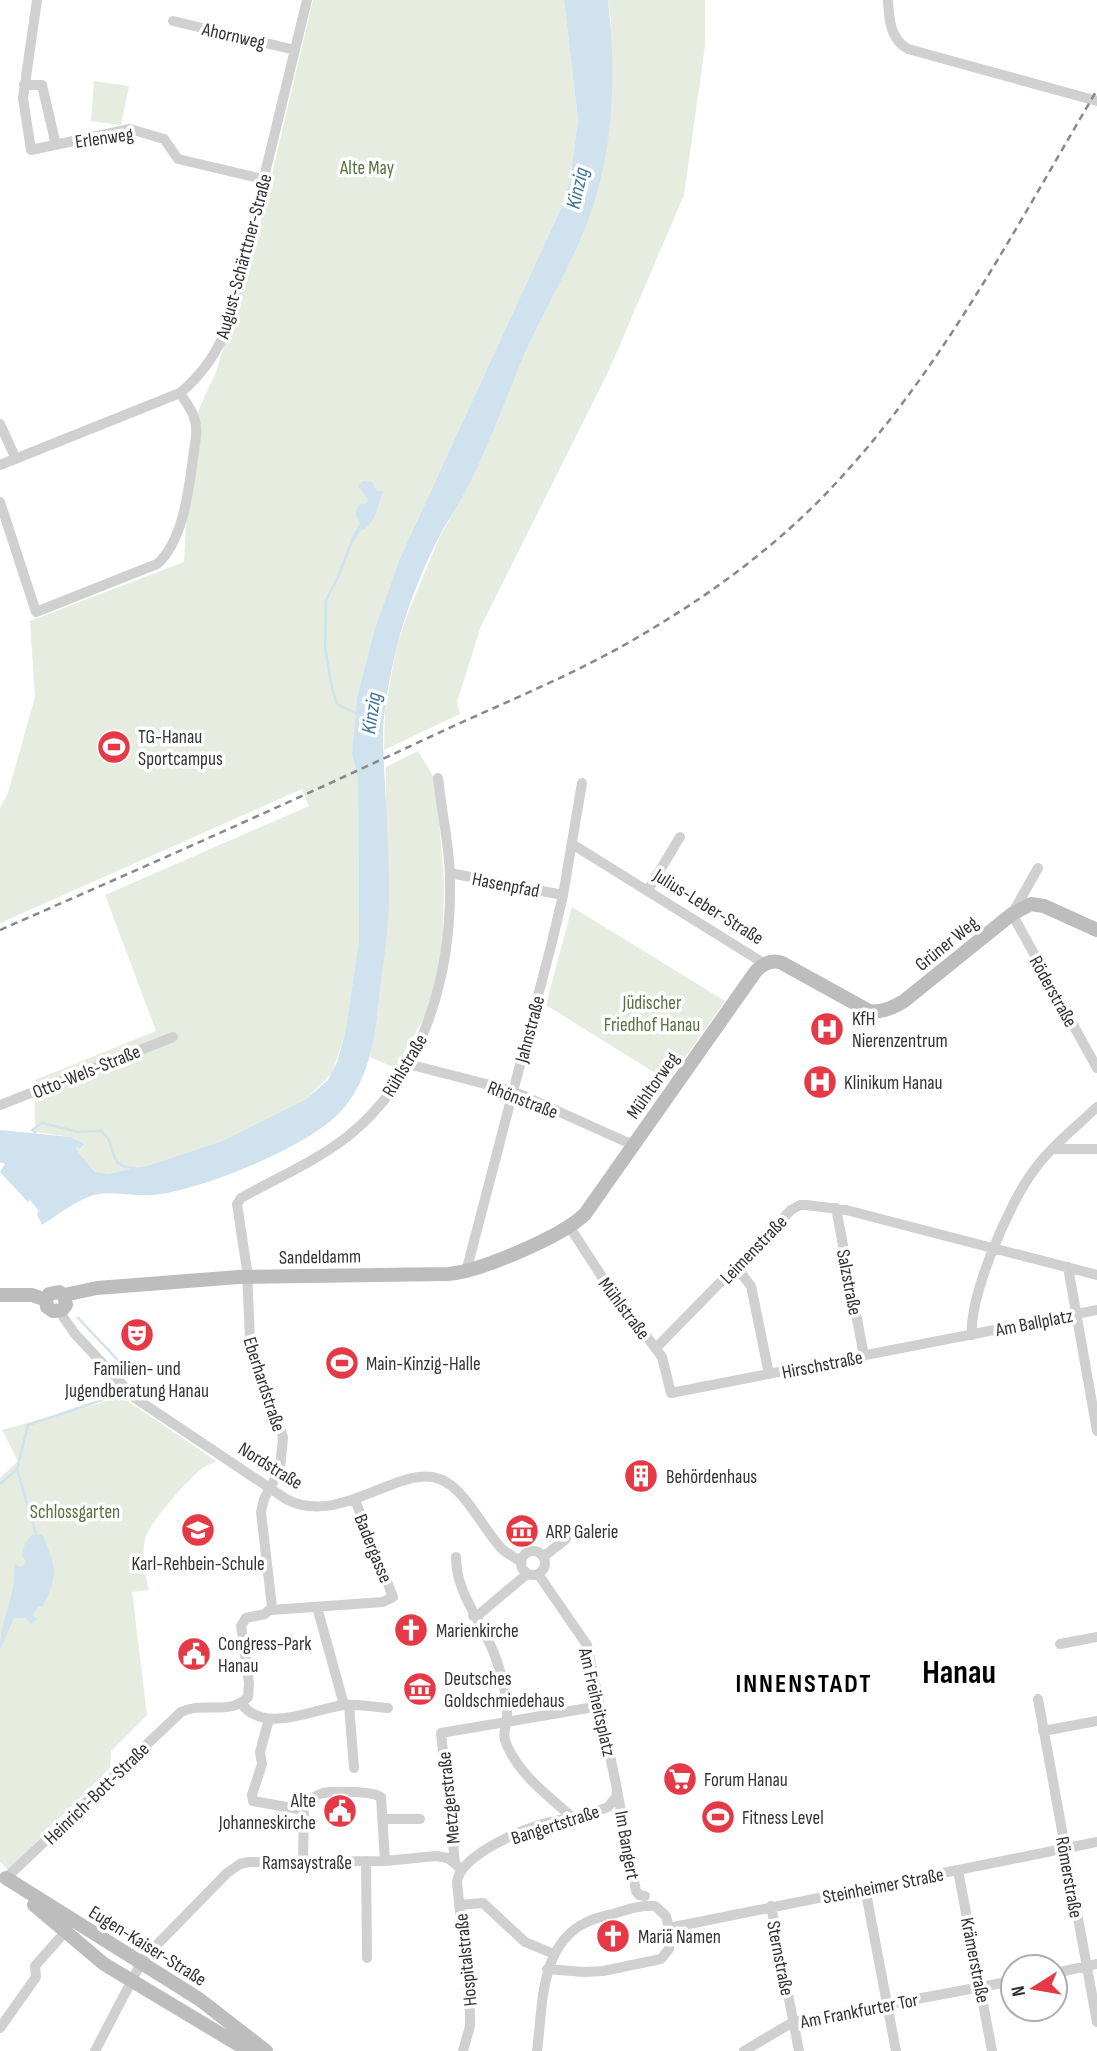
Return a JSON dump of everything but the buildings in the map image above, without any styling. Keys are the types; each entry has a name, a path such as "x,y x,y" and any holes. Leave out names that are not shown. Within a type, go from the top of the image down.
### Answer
{"street":[{"path":"24,85 42,85 56,145 31,150 24,109 24,85 37,0"},
{"name":"August-Schärttner-Straße","path":"0,465 180,393 203,371 222,341 229,321 307,0"},
{"path":"888,0 891,26 899,42 908,49 1097,101"},
{"name":"Ahornweg","path":"173,21 295,50"},
{"name":"Erlenweg","path":"56,145 122,130 137,130 164,139 178,159 263,179"},
{"path":"0,502 36,612 144,570 167,555 179,529 197,425 192,410 180,393"},
{"path":"0,424 16,459"},
{"name":"Rühlstraße","path":"248,1277 237,1209 239,1200 316,1158 348,1136 382,1102 408,1064 430,1021 447,939 450,873 438,778"},
{"name":"Jahnstraße","path":"466,1272 563,895 582,783"},
{"path":"648,890 680,837"},
{"name":"Julius-Leber-Straße","path":"572,844 765,964 775,961 782,963 869,1011 886,1010 904,1001"},
{"name":"Grüner Weg","path":"1012,914 1038,868"},
{"name":"Hasenpfad","path":"450,873 563,895"},
{"name":"Grüner Weg","path":"904,1001 1012,914 1031,904 1044,906 1097,930"},
{"name":"Röderstraße","path":"1012,914 1097,1068"},
{"name":"Mühltorweg","path":"569,1226 587,1212 749,980 765,964"},
{"name":"Otto-Wels-Straße","path":"0,1105 173,1037"},
{"name":"Rhönstraße","path":"408,1064 513,1091 633,1146"},
{"path":"972,1335 972,1322 984,1275 994,1247 1026,1181 1035,1168 1097,1107"},
{"path":"1054,1149 1097,1149"},
{"name":"Leimenstraße","path":"656,1348 795,1207 806,1205 836,1208 1097,1275"},
{"name":"Salzstraße","path":"836,1208 864,1356"},
{"name":"Sandeldamm","path":"64,1295 97,1288 248,1277 466,1272 496,1261 569,1226"},
{"name":"Mühlstraße","path":"569,1226 610,1288 656,1348 664,1363 671,1393"},
{"path":"736,1267 751,1286 769,1374"},
{"path":"1068,1267 1097,1431"},
{"name":"Eberhardstraße","path":"248,1277 250,1340 283,1437 280,1469 264,1499 261,1512 271,1610"},
{"path":"0,1295 32,1295 46,1300 52,1292 59,1292 64,1295 66,1304 59,1311"},
{"name":"Nordstraße","path":"46,1300 50,1310 59,1311 75,1334 135,1398 291,1502 305,1507 355,1500 408,1479 437,1477 456,1489 502,1549 521,1562"},
{"name":"Am Ballplatz","path":"972,1335 1097,1310"},
{"name":"Hirschstraße","path":"671,1393 972,1335"},
{"name":"Badergasse","path":"317,1607 383,1602 393,1597 355,1500"},
{"path":"543,1557 566,1539"},
{"path":"473,1616 545,1565 543,1557 537,1552 524,1555 521,1562"},
{"path":"456,1557 456,1575 473,1616 495,1656 508,1707 504,1735 516,1761 537,1785 572,1816"},
{"name":"Am Freiheitsplatz","path":"521,1562 523,1570 533,1574 583,1635 617,1789"},
{"path":"354,1768 346,1705 317,1607 271,1610 246,1618 242,1626 249,1693 241,1703 251,1714 268,1719 346,1705 388,1708"},
{"path":"1060,1644 1097,1637"},
{"name":"Römerstraße","path":"1038,1699 1064,1849 1092,1965 1097,2022"},
{"name":"Heinrich-Bott-Straße","path":"3,1875 175,1717 187,1709 228,1707 241,1703"},
{"path":"506,1722 600,1706"},
{"path":"268,1719 260,1752 262,1765 252,1795 253,1801 303,1810"},
{"path":"1043,1731 1097,1721"},
{"name":"Metzgerstraße","path":"458,1866 441,1732 506,1722"},
{"name":"Bangertstraße","path":"458,1866 525,1830 602,1809 612,1801 617,1789"},
{"name":"Im Bangert","path":"617,1789 636,1891 645,1896"},
{"path":"303,1861 303,1810 308,1801 323,1794 376,1794 382,1802 385,1861"},
{"path":"383,1819 419,1819"},
{"name":"Steinheimer Straße","path":"669,1928 1097,1842"},
{"name":"Ramsaystraße","path":"95,2051 141,1963 234,1868 249,1862 385,1861 436,1856 448,1858 458,1866"},
{"name":"Ramsaystraße","path":"366,1861 367,1958"},
{"name":"Hospitalstraße","path":"458,1866 459,1905 470,2012 470,2026 463,2051"},
{"name":"Krämerstraße","path":"958,1870 992,2051"},
{"name":"Eugen-Kaiser-Straße","path":"3,1875 104,1964 249,2051"},
{"name":"Eugen-Kaiser-Straße","path":"3,1875 199,1999 266,2051"},
{"path":"865,1888 896,2051"},
{"path":"459,1905 483,1903 525,1942 554,1954"},
{"name":"Sternstraße","path":"771,1906 799,2051"},
{"name":"Im Bangert","path":"537,2051 547,1969 569,1934 586,1922 640,1907 658,1907 666,1916 669,1928"},
{"path":"547,1969 585,1972 653,1962 661,1959 669,1949 669,1928"},
{"path":"0,2028 36,1977 35,1966 65,1932"},
{"path":"1069,1970 1092,1965"},
{"name":"Am Frankfurter Tor","path":"744,2051 793,2022 999,1984"}],"green space":[{"name":"Alte May","path":"313,0 564,0 578,120 570,179 563,204 400,558 375,628 357,697 352,754 358,780 359,940 345,1034 332,1073 306,1099 222,1141 150,1165 97,1174 76,1149 81,1149 85,1144 71,1137 35,1132 35,1080 156,1031 105,895 309,806 302,789 0,923 0,808 8,793 35,697 30,621 184,562 192,424 216,372 256,242"},
{"path":"608,0 705,0 705,46 684,195 610,368 481,626 457,702 460,714 384,750 385,709 397,645 408,613 440,536 464,494 527,349 583,234 611,20"},
{"path":"94,81 129,86 121,125 91,121"},
{"path":"418,751 436,781 444,882 443,933 437,982 427,1013 395,1068 370,1057 378,1011 389,898 386,767"},
{"name":"Jüdischer Friedhof Hanau","path":"572,907 725,1001 668,1081 546,1005"},
{"name":"Schlossgarten","path":"122,1397 216,1461 206,1466 182,1488 163,1509 146,1536 144,1556 149,1590 132,1592 147,1715 111,1751 110,1768 8,1870 0,1862 0,1478 18,1461 2,1430"}],"water":[{"name":"Kinzig","path":"564,0 608,0 612,90 607,149 593,208 582,236 526,351 472,478 427,561 397,646 383,731 389,905 374,1035 362,1078 347,1104 333,1119 312,1134 258,1163 229,1175 174,1191 153,1195 94,1195 73,1204 42,1225 37,1214 39,1211 0,1172 5,1164 0,1162 0,1130 71,1137 85,1144 76,1149 95,1172 107,1174 150,1165 222,1141 306,1099 328,1080 337,1062 345,1034 359,940 358,780 352,754 357,697 375,628 400,558 563,204 570,179 578,120"},
{"path":"363,481 372,482 377,491 383,491 373,520 360,531 354,542 350,540 360,523 355,514 359,505 367,503 368,499 358,486"},
{"path":"32,1535 43,1536 53,1564 51,1587 42,1607 38,1606 32,1615 37,1619 31,1624 26,1618 14,1618 0,1650 2,1628 13,1590 15,1564 20,1567 25,1565 26,1561 22,1556 25,1543"}],"waterway":[{"name":"Kinzig","path":"352,541 326,600 325,648 337,704 357,714"},
{"path":"35,1132 32,1130 42,1123 78,1132 101,1131 107,1137 116,1160 126,1167 136,1168"},
{"path":"78,1318 133,1376"},
{"path":"0,1484 17,1469 28,1425 111,1397"},
{"path":"17,1469 36,1534"}],"railway":[{"path":"0,930 579,669 682,610 737,572 813,507 875,439 911,392 977,294 1097,90"}],"place":[{"name":"TG-Hanau Sportcampus","path":"114,747"},
{"name":"KfH Nierenzentrum","path":"827,1029"},
{"name":"Klinikum Hanau","path":"820,1082"},
{"name":"Familien- und Jugendberatung Hanau","path":"137,1335"},
{"name":"Main-Kinzig-Halle","path":"342,1363"},
{"name":"Behördenhaus","path":"641,1476"},
{"name":"Karl-Rehbein-Schule","path":"198,1530"},
{"name":"ARP Galerie","path":"522,1531"},
{"name":"Marienkirche","path":"411,1630"},
{"name":"Congress-Park Hanau","path":"194,1654"},
{"name":"Deutsches Goldschmiedehaus","path":"420,1689"},
{"name":"Forum Hanau","path":"680,1779"},
{"name":"Alte Johanneskirche","path":"340,1811"},
{"name":"Fitness Level","path":"718,1817"},
{"name":"Mariä Namen","path":"613,1936"}],"district":[{"name":"Hanau","path":"959,1671"},
{"name":"INNENSTADT","path":"804,1683"}]}
